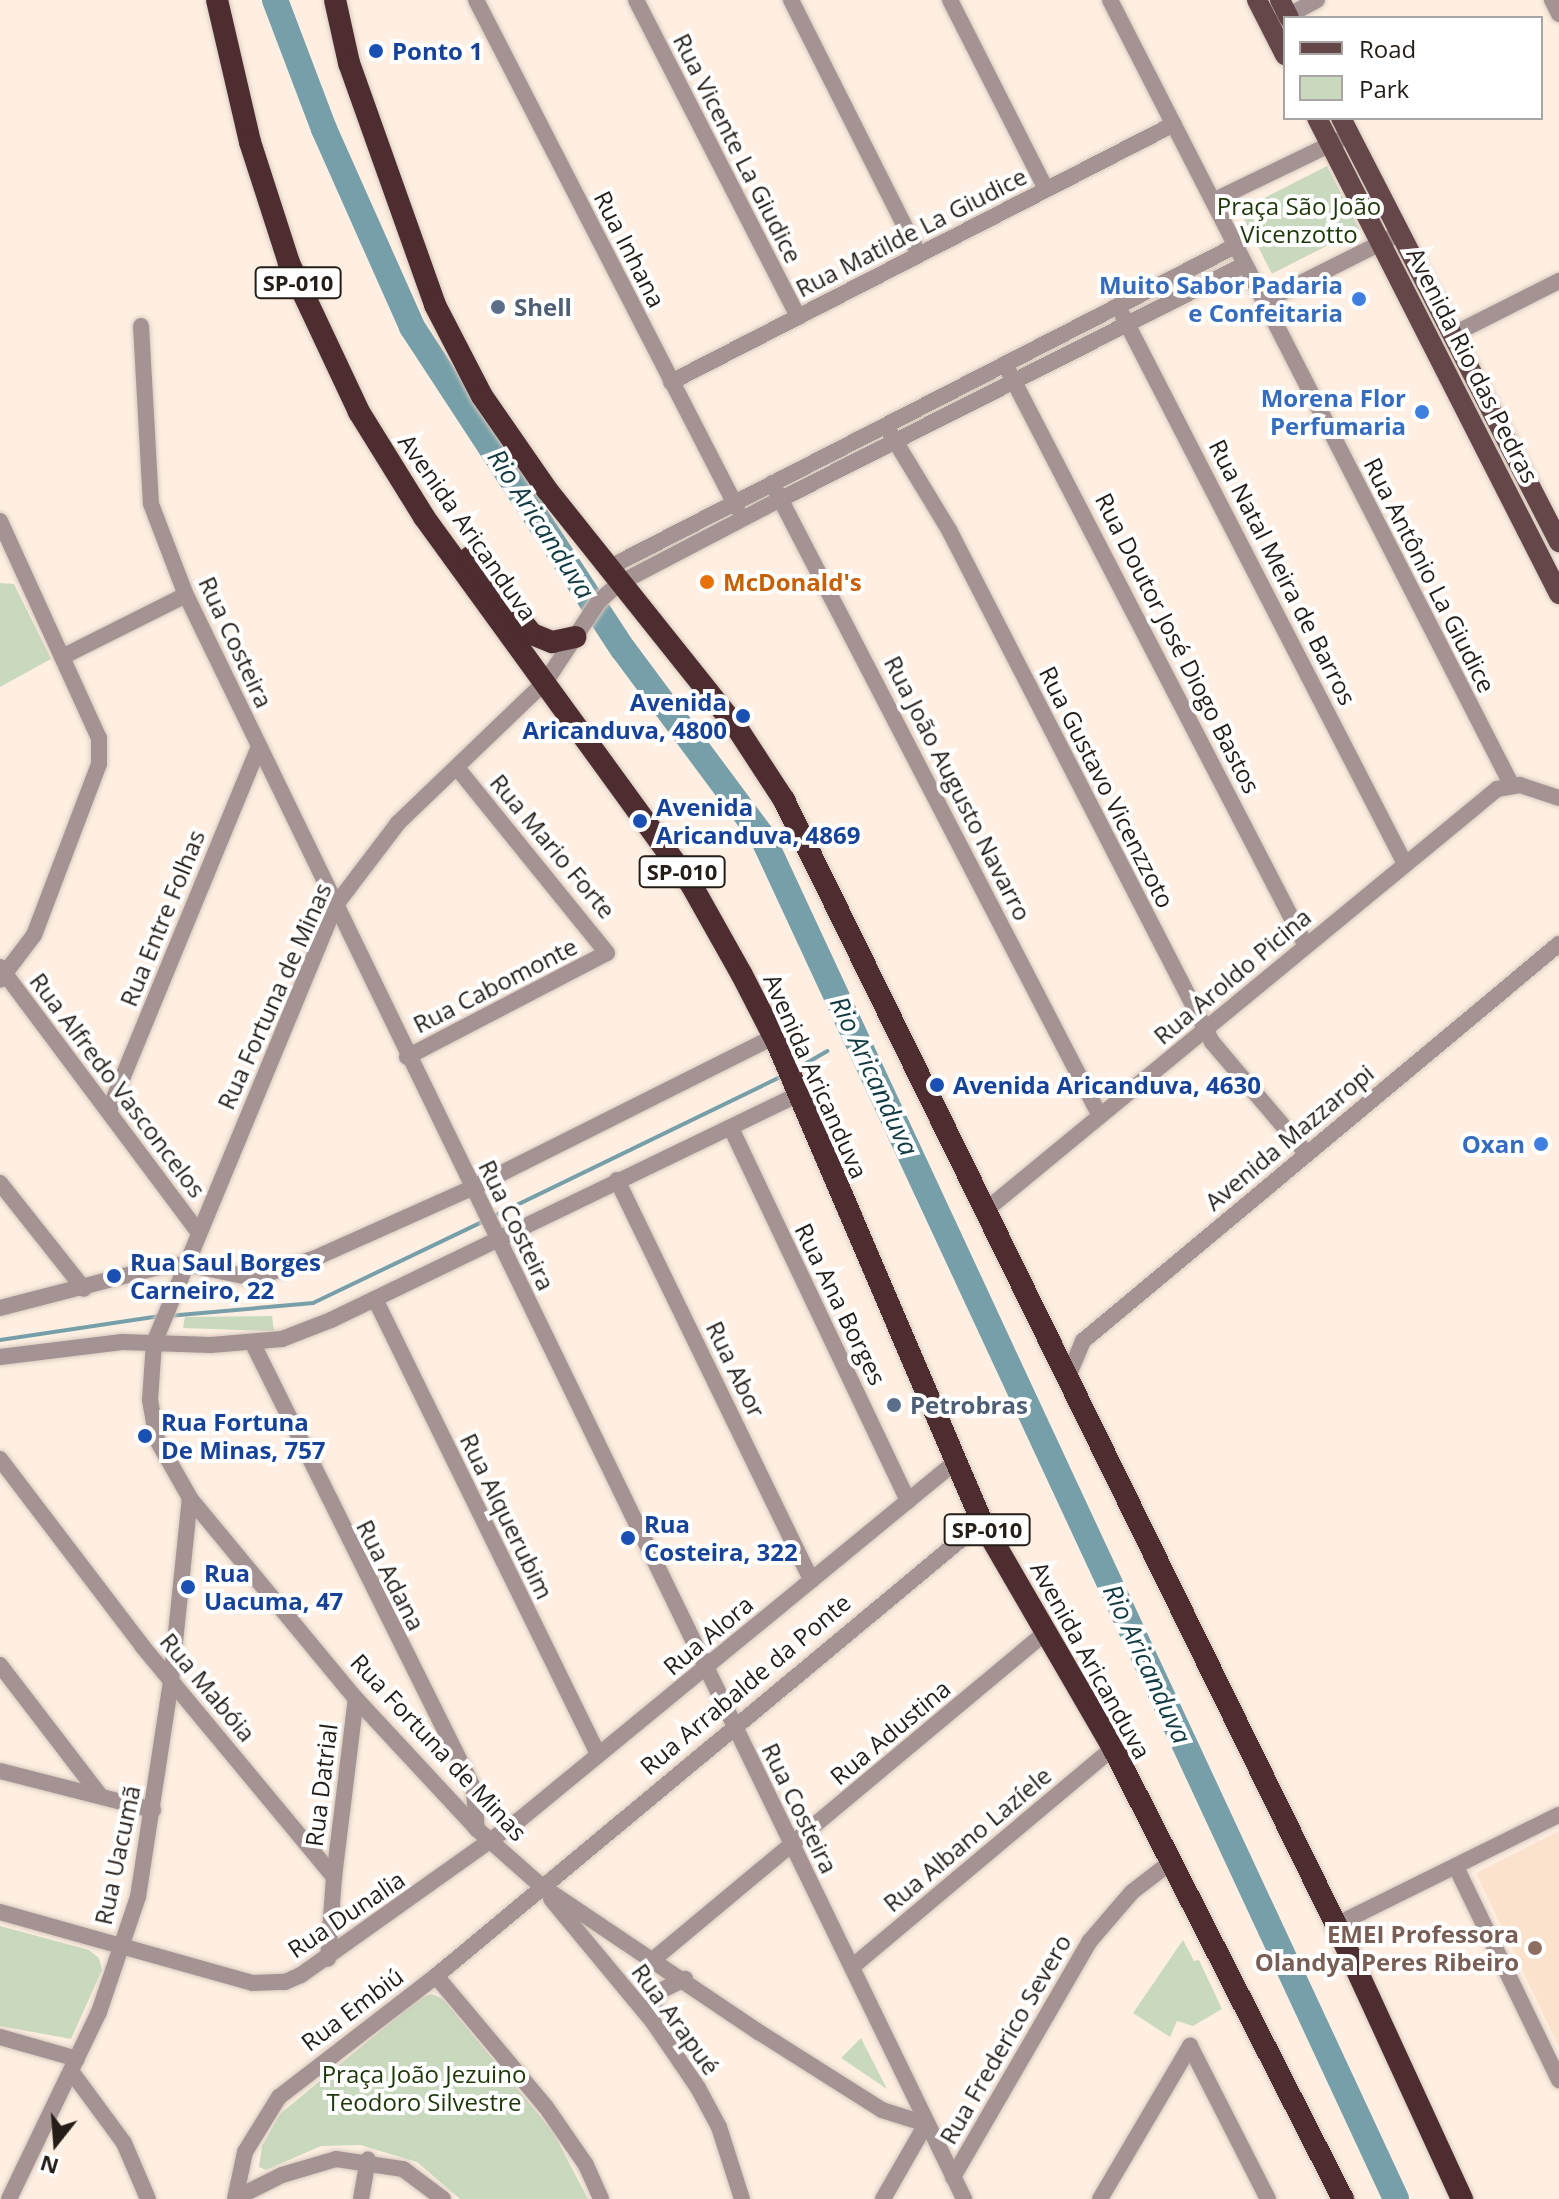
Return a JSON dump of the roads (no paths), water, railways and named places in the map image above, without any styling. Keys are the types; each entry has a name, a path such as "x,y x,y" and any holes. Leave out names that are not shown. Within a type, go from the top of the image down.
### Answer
{"highway":[{"name":"Avenida Aricanduva","path":"217,0 250,142 289,263 359,412 436,534 546,681 692,886 775,1040 954,1463 982,1522 1113,1748 1343,2199"},
{"path":"335,0 349,63 435,305 482,396 614,576 737,728 784,800 1336,1925 1462,2199"},
{"path":"436,534 467,554 540,640 575,637"}],"main road":[{"path":"1257,0 1282,15"},
{"name":"Avenida Rio das Pedras","path":"1320,120 1340,132 1551,565 1559,594"},
{"name":"Avenida Rio das Pedras","path":"1391,238 1452,335 1559,542"}],"street":[{"name":"Rua Inhana","path":"476,0 743,520"},
{"name":"Rua Vicente La Giudice","path":"636,0 798,317"},
{"path":"791,0 918,253"},
{"path":"950,0 1046,189"},
{"name":"Rua Antônio La Giudice","path":"1110,0 1511,784"},
{"path":"1282,15 1317,0"},
{"path":"1552,0 1559,14"},
{"name":"Rua Matilde La Giudice","path":"671,382 1174,124"},
{"path":"1213,201 1340,132"},
{"path":"1263,302 1391,238"},
{"path":"614,576 733,501 886,426 1235,246"},
{"path":"614,576 743,520 1244,265"},
{"path":"1452,335 1559,281"},
{"name":"Rua Natal Meira de Barros","path":"1117,306 1404,862"},
{"name":"Rua Costeira","path":"141,326 151,504 186,595 926,2124"},
{"name":"Rua Doutor José Diogo Bastos","path":"1004,364 1306,946"},
{"name":"Rua Gustavo Vicenzzoto","path":"886,426 949,530 1205,1030 1307,1154"},
{"name":"Rua João Augusto Navarro","path":"772,483 1100,1116"},
{"path":"0,521 99,738 99,764 34,935 2,974"},
{"name":"Rua Fortuna de Minas","path":"614,576 546,681 458,769 390,831 335,906 159,1326 154,1343 150,1400 157,1440 190,1498 356,1699 491,1842 540,1885 882,2110 926,2124"},
{"path":"64,656 186,595"},
{"name":"Rua Entre Folhas","path":"110,1108 259,746"},
{"name":"Rua Mario Forte","path":"458,769 604,947 605,955"},
{"path":"1511,784 1559,798"},
{"name":"Rua Aroldo Picina","path":"986,1210 1404,862 1497,789 1511,784"},
{"name":"Avenida Mazzaropi","path":"1067,1379 1083,1341 1559,944"},
{"name":"Rua Cabomonte","path":"407,1057 605,955"},
{"name":"Rua Alfredo Vasconcelos","path":"2,974 110,1108 198,1232"},
{"path":"0,1308 186,1264 253,1278 313,1259 475,1193 775,1040"},
{"path":"0,1357 154,1343 253,1344 308,1330 375,1299 494,1230 617,1180 731,1128 797,1090"},
{"name":"Rua Ana Borges","path":"731,1128 908,1501"},
{"name":"Rua Abor","path":"617,1180 811,1580"},
{"path":"0,1183 5,1198 84,1289"},
{"name":"Rua Alquerubim","path":"375,1299 598,1754"},
{"name":"Rua Adana","path":"253,1344 474,1790 477,1829"},
{"name":"Rua Mabóia","path":"0,1459 171,1681 334,1877"},
{"name":"Rua Alora","path":"491,1842 954,1463"},
{"name":"Rua Uacumã","path":"9,2199 74,2065 138,1897 171,1681 190,1498"},
{"name":"Rua Arrabalde da Ponte","path":"540,1885 982,1522"},
{"name":"Rua Adustina","path":"654,1959 1046,1632"},
{"path":"0,1665 99,1794"},
{"name":"Rua Datrial","path":"334,1877 356,1699"},
{"name":"Rua Albano Lazíele","path":"852,1967 1113,1748"},
{"path":"0,1771 153,1810"},
{"path":"1336,1925 1559,1815"},
{"name":"Rua Dunalia","path":"0,1912 265,1985 285,1982 328,1959 491,1842"},
{"name":"Rua Frederico Severo","path":"953,2177 1089,1942 1132,1892 1171,1862"},
{"path":"1456,1867 1559,2080"},
{"path":"328,1959 334,1877"},
{"name":"Rua Embiú","path":"236,2198 245,2152 279,2097 436,1976 540,1885"},
{"name":"Rua Arapué","path":"540,1885 648,2015 719,2127 742,2199"},
{"path":"436,1976 546,2107 586,2165 601,2199"},
{"path":"648,2015 660,1991 685,1979"},
{"path":"0,2037 74,2065 124,2143 148,2199"},
{"path":"1100,2199 1190,2046 1268,2199"},
{"path":"926,2124 964,2199"},
{"path":"883,2199 926,2124"},
{"path":"236,2198 314,2163 368,2160 420,2177 443,2199"},
{"path":"361,2199 368,2160"}],"waterway":[{"name":"Rio Aricanduva","path":"275,0 324,129 412,327 623,649 762,836 1396,2199"},
{"path":"798,1068 828,1051"},
{"path":"492,1217 783,1076"},
{"path":"168,1316 313,1303 484,1221"},
{"path":"0,1340 160,1316"}],"place":[{"name":"Ponto 1","path":"376,51"},
{"name":"Muito Sabor Padaria e Confeitaria","path":"1359,299"},
{"name":"Shell","path":"498,307"},
{"name":"Morena Flor Perfumaria","path":"1422,412"},
{"name":"McDonald's","path":"707,582"},
{"name":"Avenida Aricanduva, 4800","path":"743,716"},
{"name":"Avenida Aricanduva, 4869","path":"640,821"},
{"name":"Avenida Aricanduva, 4630","path":"937,1085"},
{"name":"Oxan","path":"1541,1144"},
{"name":"Rua Saul Borges Carneiro, 22","path":"114,1276"},
{"name":"Petrobras","path":"894,1405"},
{"name":"Rua Fortuna De Minas, 757","path":"145,1436"},
{"name":"Rua Costeira, 322","path":"628,1538"},
{"name":"Rua Uacuma, 47","path":"188,1587"},
{"name":"EMEI Professora Olandya Peres Ribeiro","path":"1535,1948"}],"park label":[{"name":"Praça São João Vicenzotto","path":"1299,220"},
{"name":"Praça João Jezuino Teodoro Silvestre","path":"424,2088"}]}
